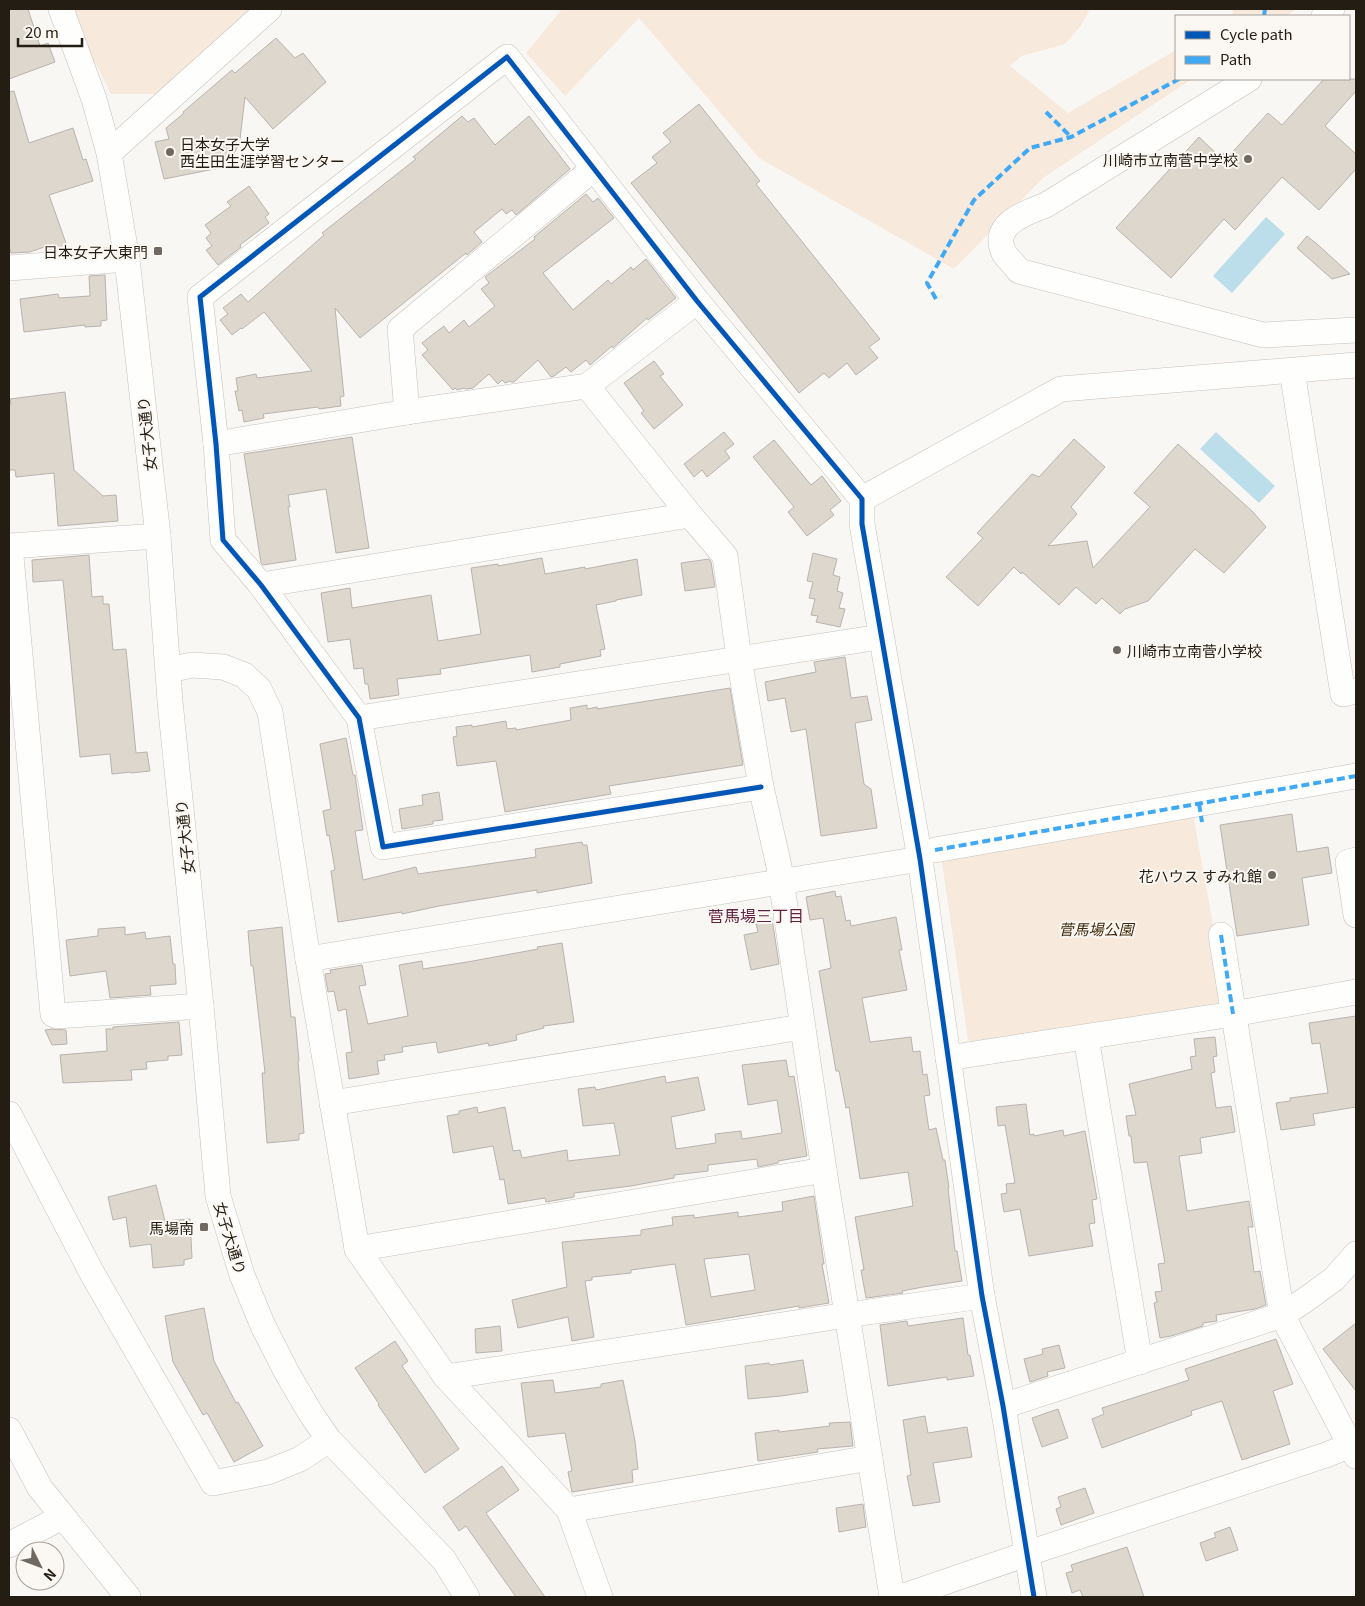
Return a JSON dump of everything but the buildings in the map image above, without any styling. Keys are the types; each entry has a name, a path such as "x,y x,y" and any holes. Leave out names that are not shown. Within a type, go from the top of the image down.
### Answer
{"street":[{"name":"女子大通り","path":"61,9 94,99 109,153 127,259 158,536 170,700 218,1196 242,1275 263,1326 311,1414 329,1440 444,1560 467,1597"},
{"path":"109,153 269,9"},
{"path":"761,787 383,847 359,718 261,586 223,540 216,444 200,297 507,57 593,170 697,301 862,499 862,524 880,637 927,854 948,1058 982,1296 1003,1406 1034,1597"},
{"path":"1247,80 1046,205 1021,215 1005,227 1000,242 1005,254 1019,271 1263,335 1356,330"},
{"path":"407,412 400,329 593,170"},
{"path":"9,268 127,259"},
{"path":"216,444 407,412 587,386 697,301"},
{"path":"862,499 1061,389 1356,365"},
{"path":"1292,371 1344,694 1356,691"},
{"path":"587,386 725,556 739,658 761,787 781,881 824,1170 892,1597"},
{"path":"261,586 690,515"},
{"path":"158,536 9,546 53,1014 57,1016 201,1006"},
{"path":"359,718 880,637"},
{"path":"169,670 192,665 223,667 244,676 259,689 270,712 308,959 357,1249 446,1378 569,1510 600,1597"},
{"path":"308,959 781,881 927,854 1201,813 1356,776"},
{"path":"1356,860 1348,862 1356,915"},
{"path":"901,1597 1354,1449 1282,1315 1221,935"},
{"path":"948,1058 1234,1014 1356,992"},
{"path":"332,1103 802,1027"},
{"path":"1086,1037 1140,1362"},
{"path":"9,1114 93,1274 213,1483 268,1472 300,1459 329,1440"},
{"path":"357,1249 824,1170"},
{"path":"1003,1406 1282,1315 1334,1279 1356,1254"},
{"path":"446,1378 847,1315 982,1296"},
{"path":"9,1430 40,1488 125,1596"},
{"path":"569,1510 870,1458"},
{"path":"9,1546 62,1517"}],"green space":[{"path":"73,9 268,9 173,94 111,94 78,29"},
{"path":"562,9 1090,9 1081,26 1065,44 1022,56 1010,66 1068,113 1175,51 1175,80 1190,80 1043,178 954,269 759,158 639,18 565,96 526,53"},
{"path":"1233,9 1297,9 1288,15 1232,15"},
{"name":"菅馬場公園","path":"1193,814 1226,996 1221,1007 976,1045 968,1040 941,856"}],"water":[{"path":"1266,217 1285,234 1232,293 1213,276"},
{"path":"1216,432 1275,486 1259,503 1200,449"}],"marked path":[{"path":"1264,15 1265,9"},
{"path":"936,299 927,283 974,200 1030,148 1071,137 1177,80"},
{"path":"1046,112 1071,137"},
{"path":"935,850 1356,776"},
{"path":"1199,804 1202,822"},
{"path":"1221,935 1233,1014"}],"cycle path":[{"path":"761,787 383,847 359,718 261,585 223,540 216,444 200,297 507,57 697,301 862,499 862,524 920,859 982,1296 1003,1406 1034,1597"}],"place":[{"name":"日本女子大学 西生田生涯学習センター","path":"170,152"},
{"name":"川崎市立南菅中学校","path":"1248,159"},
{"name":"日本女子大東門","path":"158,251"},
{"name":"川崎市立南菅小学校","path":"1117,650"},
{"name":"花ハウス すみれ館","path":"1272,875"},
{"name":"馬場南","path":"204,1227"}],"district":[{"name":"菅馬場三丁目","path":"756,915"}]}
